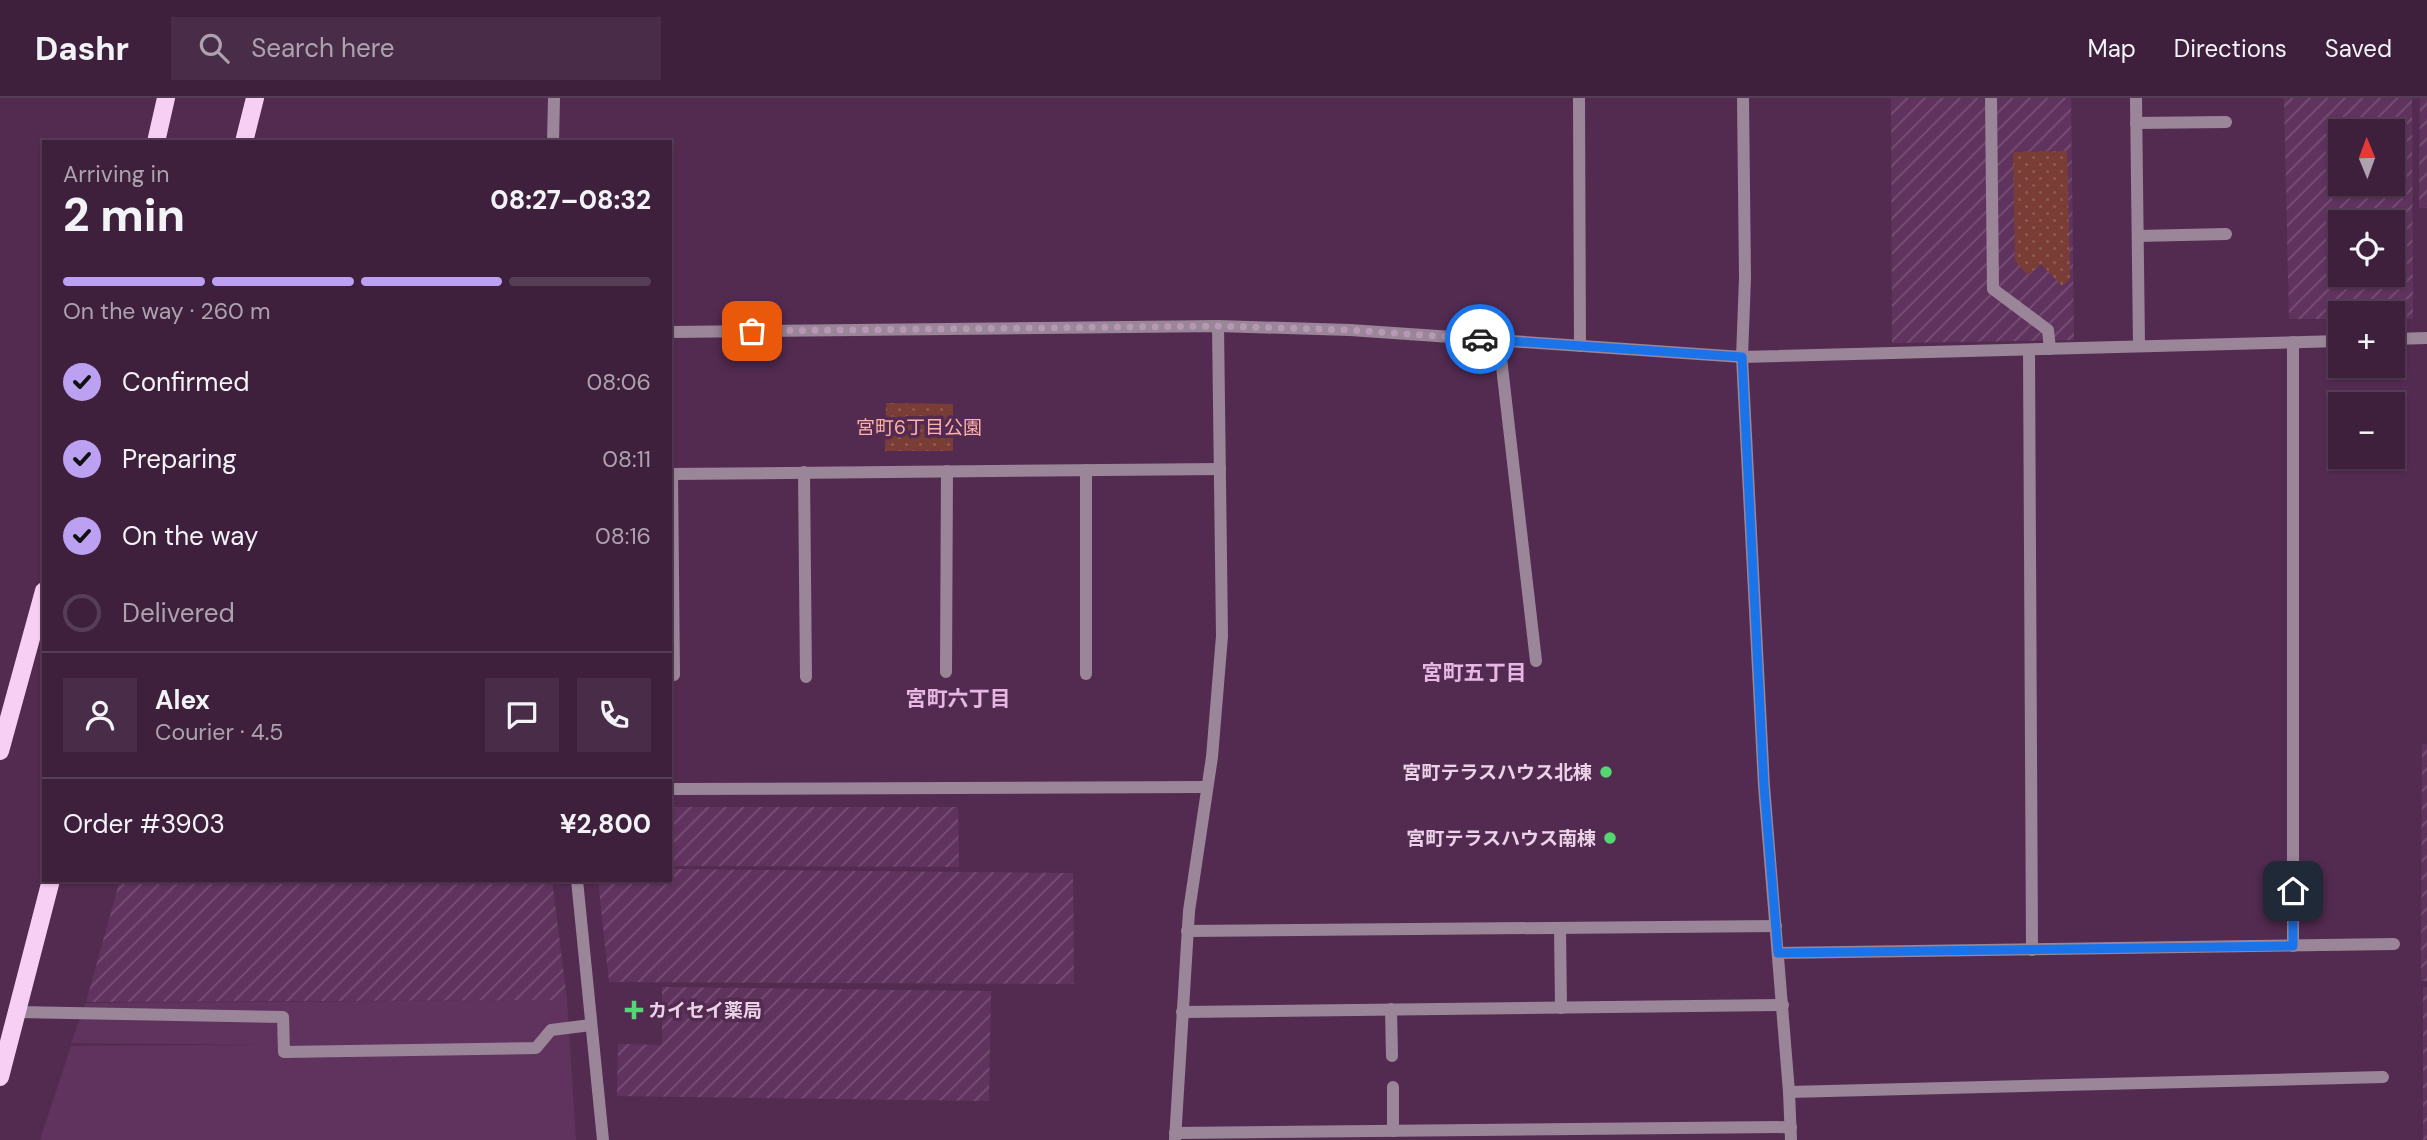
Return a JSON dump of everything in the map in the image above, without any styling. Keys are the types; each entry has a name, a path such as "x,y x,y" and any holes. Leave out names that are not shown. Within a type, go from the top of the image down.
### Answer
{"main road":[{"path":"156,140 166,98"},
{"path":"244,140 255,98"},
{"path":"0,751 42,598"},
{"path":"0,1077 50,882"}],"street":[{"path":"553,140 554,98"},
{"path":"1579,98 1580,346"},
{"path":"1218,326 1222,636 1207,787 1187,931 1175,1136 1394,1131 1791,1133 1790,1092 1764,786 1742,357 1745,278 1743,98"},
{"path":"1991,98 1993,289 2048,330 2050,349"},
{"path":"2136,98 2139,346"},
{"path":"2137,123 2226,122"},
{"path":"2138,236 2226,234"},
{"path":"672,332 1218,326 1350,330 1742,357 2328,341"},
{"path":"2405,339 2427,338"},
{"path":"1499,341 1536,662"},
{"path":"2293,342 2293,946"},
{"path":"2029,349 2032,950"},
{"path":"672,474 1220,469"},
{"path":"1086,470 1086,674"},
{"path":"946,672 947,471"},
{"path":"804,472 806,677"},
{"path":"672,541 674,675"},
{"path":"672,789 1207,787"},
{"path":"577,882 603,1140"},
{"path":"1187,931 1776,926"},
{"path":"1560,928 1561,1008"},
{"path":"1778,953 2394,944"},
{"path":"1182,1012 1783,1005"},
{"path":"1391,1009 1392,1056"},
{"path":"17,1012 283,1017 284,1052 536,1048 551,1030 591,1025"},
{"path":"1790,1092 2383,1077"},
{"path":"1393,1087 1394,1131"}],"shaded area":[{"path":"1891,98 2071,98 2074,340 1892,343"},
{"path":"2284,98 2412,98 2413,319 2405,319 2405,301 2328,301 2328,319 2289,319"},
{"path":"2420,98 2427,98 2427,208 2419,208"},
{"path":"2422,744 2427,744 2427,981 2421,981"},
{"path":"672,807 958,807 959,867 672,866"},
{"path":"672,869 1073,873 1074,984 609,982 598,882 672,882"},
{"path":"119,882 552,882 567,1000 86,1002"},
{"path":"662,987 991,991 989,1101 617,1096 618,1044 662,1045"},
{"path":"2423,987 2427,987 2427,1140 2423,1140"},
{"path":"567,1000 576,1140 40,1140 71,1046 269,1045 71,1043 86,1003"}],"green space":[{"path":"2067,151 2070,279 2062,286 2041,264 2028,275 2015,261 2013,152"},
{"name":"宮町6丁目公園","path":"886,403 953,404 953,451 885,451"}],"way so far":[{"path":"752,331 1218,326 1350,330 1480,339"}],"place":[{"name":"宮町テラスハウス北棟","path":"1606,772"},
{"name":"宮町テラスハウス南棟","path":"1610,838"},
{"name":"カイセイ薬局","path":"634,1010"}],"district":[{"name":"宮町五丁目","path":"1474,673"},
{"name":"宮町六丁目","path":"958,699"}],"route":[{"path":"1480,339 1742,357 1764,786 1778,953 2293,946 2293,891"}]}
